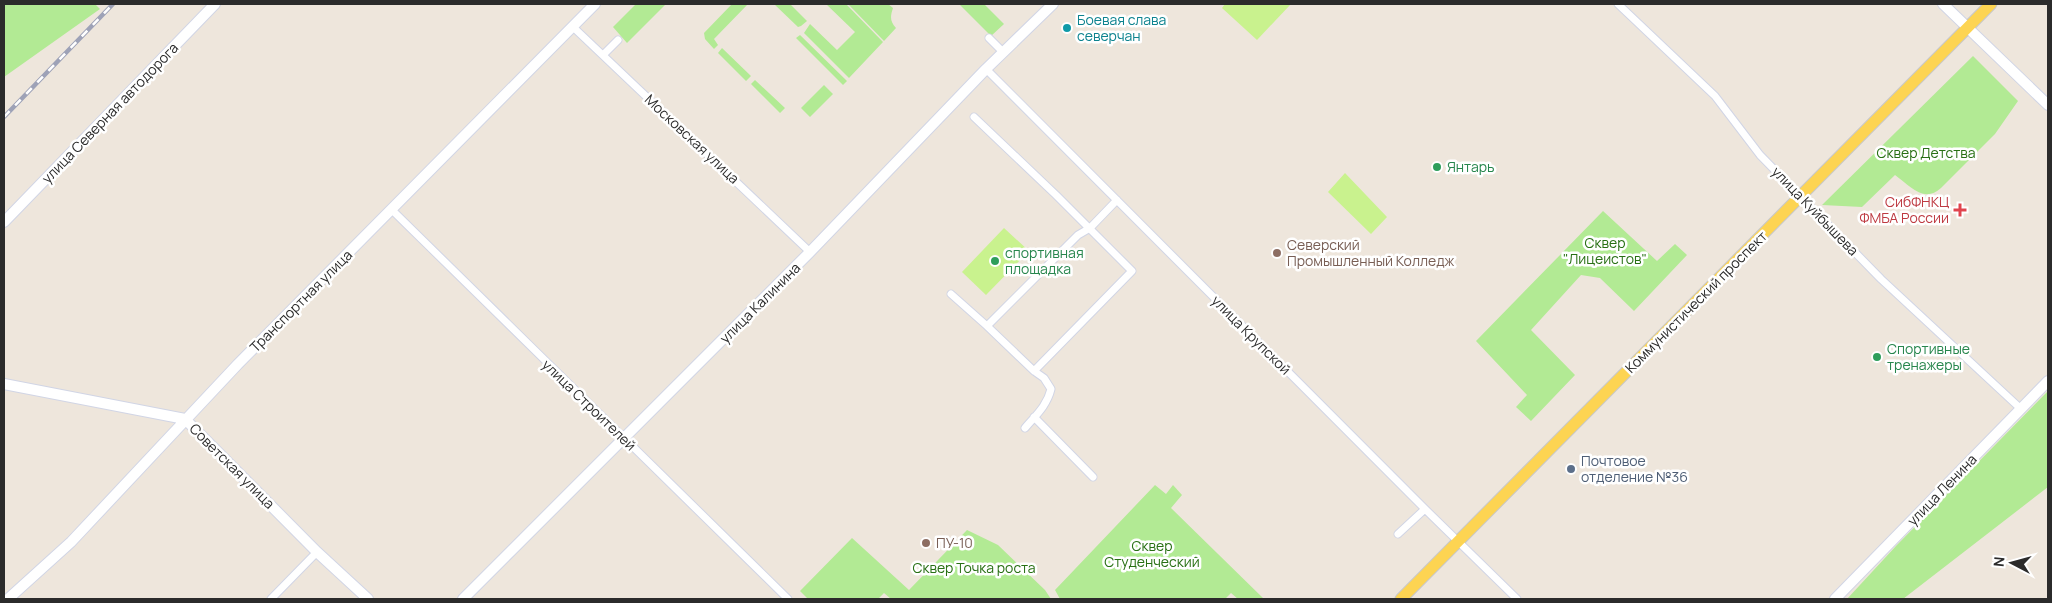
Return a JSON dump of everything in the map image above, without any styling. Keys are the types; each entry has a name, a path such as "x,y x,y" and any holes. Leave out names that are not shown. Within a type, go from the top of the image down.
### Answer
{"main road":[{"name":"Коммунистический проспект","path":"1401,599 1991,4"}],"street":[{"name":"улица Северная автодорога","path":"4,222 216,4"},
{"name":"Транспортная улица","path":"8,599 72,542 185,419 595,4"},
{"name":"улица Калинина","path":"463,599 625,439 810,252 986,69 1053,4"},
{"name":"улица Куйбышева","path":"1618,4 1715,96 1760,155 1800,198 1881,279 2021,409"},
{"path":"1943,4 2048,105"},
{"name":"Московская улица","path":"572,26 810,252"},
{"path":"989,38 1003,52"},
{"path":"603,55 618,40"},
{"name":"улица Крупской","path":"986,69 1517,599"},
{"path":"974,116 1132,271 1034,371"},
{"path":"987,326 1078,235 1090,228 1117,200"},
{"name":"улица Строителей","path":"392,210 788,599"},
{"path":"951,294 1034,371 1044,378 1051,390 1049,400 1025,428"},
{"name":"улица Ленина","path":"1835,599 2048,381"},
{"name":"Советская улица","path":"4,384 185,419 317,552 368,599"},
{"path":"1034,417 1093,477"},
{"path":"1398,534 1425,509"},
{"path":"271,599 317,552"}],"green space":[{"path":"4,4 95,4 100,9 4,77"},
{"path":"636,4 666,4 627,43 613,27"},
{"path":"732,4 748,4 714,39 718,45 714,49 705,39 704,33"},
{"path":"774,4 790,4 807,21 798,27"},
{"path":"826,4 846,4 883,42 849,78 804,33 810,24 837,50 855,32"},
{"path":"848,4 888,4 893,8 891,19 896,28 884,41"},
{"path":"959,4 984,4 1004,24 991,36"},
{"path":"1225,4 1291,4 1257,40 1222,8"},
{"path":"800,35 847,81 843,85 796,38"},
{"path":"722,48 751,76 746,81 718,53"},
{"name":"Сквер Детства","path":"1973,56 2018,101 1995,134 1941,188 1929,194 1923,194 1911,188 1895,175 1862,207 1822,205"},
{"path":"755,80 785,108 780,113 751,84"},
{"path":"824,85 833,94 810,117 801,108"},
{"path":"1345,173 1387,217 1371,234 1328,192"},
{"name":"Сквер \"Лицеистов\"","path":"1603,211 1657,261 1675,244 1687,255 1634,311 1600,278 1581,275 1531,330 1575,375 1531,421 1516,407 1527,395 1476,341"},
{"name":"спортивная площадка","path":"1004,228 1029,251 986,295 962,272"},
{"path":"2048,391 2048,487 1903,599 1847,599 1896,546"},
{"name":"Сквер Студенческий","path":"1155,485 1166,494 1173,485 1182,495 1171,508 1264,599 1238,599 1231,593 1225,599 1060,599 1055,590"},
{"name":"Сквер Точка роста","path":"967,530 998,545 1045,590 1051,599 891,599 884,593 878,599 808,599 800,591 852,538 909,590"}],"railway":[{"path":"4,117 113,4"}],"place":[{"name":"Боевая слава северчан","path":"1067,28"},
{"name":"Янтарь","path":"1437,167"},
{"name":"СибФНКЦ ФМБА России","path":"1960,210"},
{"name":"Северский Промышленный Колледж","path":"1277,253"},
{"name":"спортивная площадка","path":"995,261"},
{"name":"Спортивные тренажеры","path":"1877,357"},
{"name":"Почтовое отделение №36","path":"1571,469"},
{"name":"ПУ-10","path":"926,543"}]}
